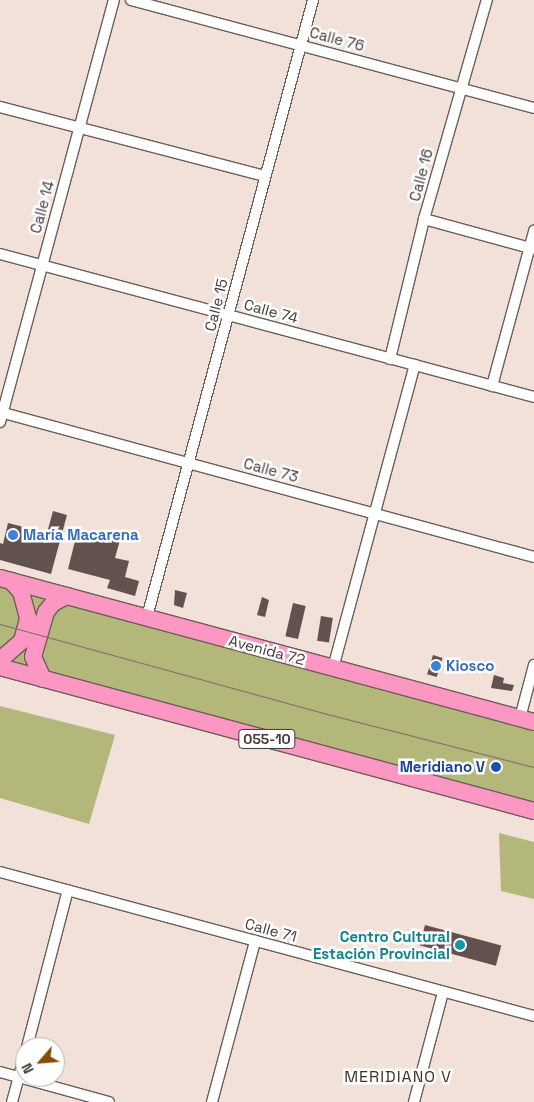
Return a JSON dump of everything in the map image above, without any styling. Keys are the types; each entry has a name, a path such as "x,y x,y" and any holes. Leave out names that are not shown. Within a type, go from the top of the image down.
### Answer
{"highway":[{"name":"Avenida 72","path":"6,579 527,720"},
{"path":"0,660 22,641 28,618 21,592 6,579"},
{"path":"43,679 33,657 43,620 53,603 67,596"},
{"name":"055-10","path":"0,667 534,811"}],"street":[{"name":"Calle 14","path":"1,416 114,0"},
{"name":"Calle 76","path":"132,0 534,108"},
{"name":"Calle 15","path":"147,618 190,463 264,176 313,0"},
{"name":"Calle 16","path":"390,359 424,219 459,88 487,0"},
{"path":"0,107 264,176"},
{"path":"424,219 532,248"},
{"path":"492,386 532,248 534,231"},
{"name":"Calle 74","path":"0,254 534,397"},
{"path":"333,668 415,365"},
{"name":"Calle 73","path":"1,416 190,463 534,557"},
{"path":"527,720 534,665"},
{"name":"Calle 71","path":"0,872 534,1016"},
{"path":"30,1037 68,890"},
{"path":"212,1102 255,941"},
{"path":"414,1102 443,992"},
{"path":"0,1072 15,1076"},
{"path":"12,1102 16,1087"},
{"path":"55,1087 109,1102"}],"green space":[{"path":"0,586 11,592 23,611 20,636 0,652"},
{"path":"28,594 49,600 30,667 9,661"},
{"path":"63,604 534,731 534,802 46,671 39,662 51,611"},
{"path":"0,706 115,735 89,824 0,798"},
{"path":"499,833 534,842 534,899 501,891"}],"building":[{"path":"53,511 67,515 51,574 0,560 0,543 3,544 8,523 47,533"},
{"path":"78,529 120,540 115,558 129,561 125,577 139,581 135,596 107,588 110,580 68,569"},
{"path":"175,590 187,593 183,608 174,605"},
{"path":"262,597 269,600 265,617 257,615"},
{"path":"293,603 306,606 298,639 285,636"},
{"path":"321,616 333,618 329,643 317,641"},
{"name":"Kiosco","path":"433,655 443,658 437,677 427,674"},
{"path":"494,675 504,678 503,683 514,685 512,691 491,688"},
{"name":"Centro Cultural Estación Provincial","path":"425,925 501,945 496,966 420,945"}],"tram line":[{"path":"0,624 331,715 534,767"}],"place":[{"name":"María Macarena","path":"13,535"},
{"name":"Kiosco","path":"436,666"},
{"name":"Meridiano V","path":"496,767"},
{"name":"Centro Cultural Estación Provincial","path":"460,945"}],"district":[{"name":"MERIDIANO V","path":"398,1077"}]}
